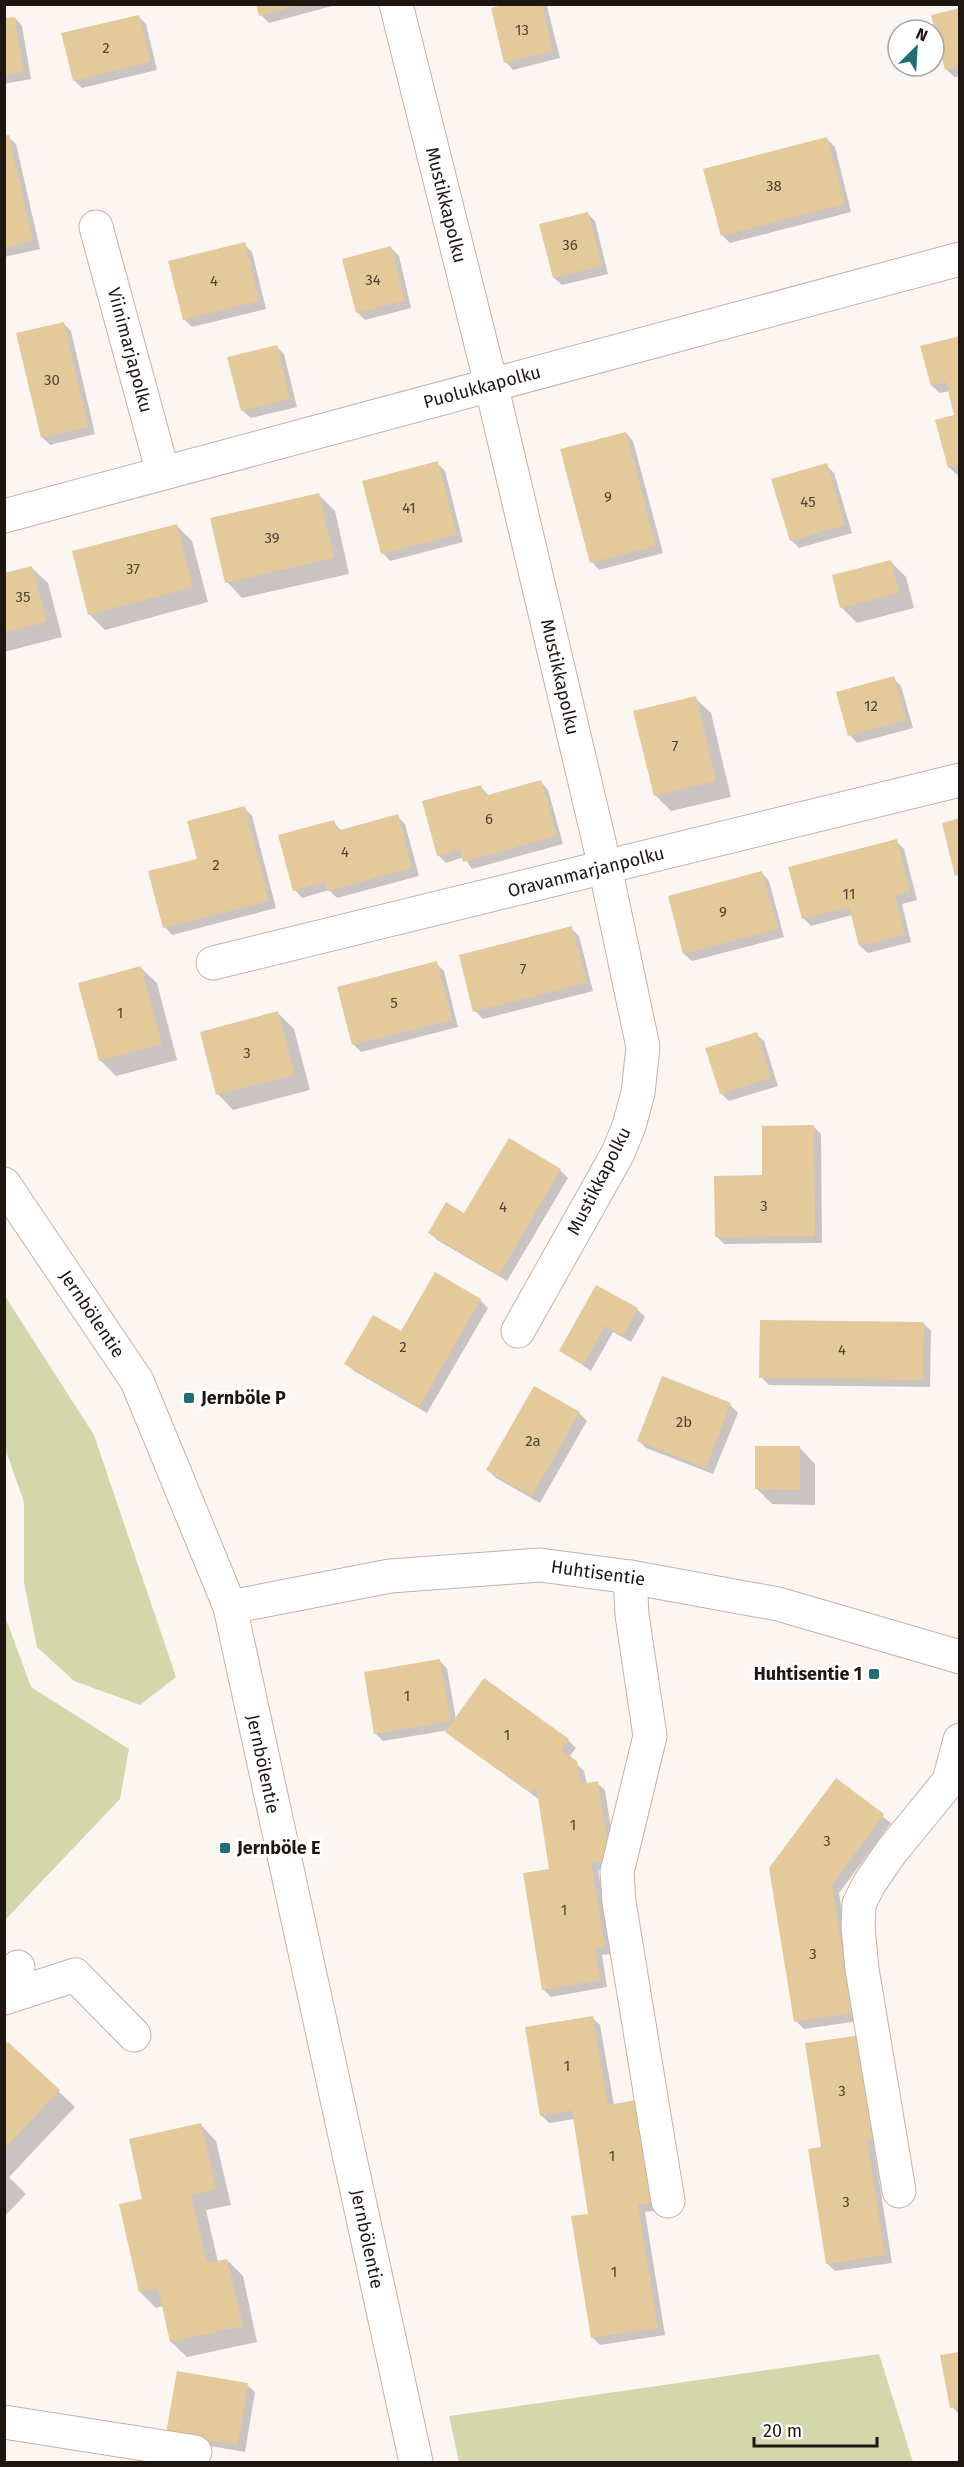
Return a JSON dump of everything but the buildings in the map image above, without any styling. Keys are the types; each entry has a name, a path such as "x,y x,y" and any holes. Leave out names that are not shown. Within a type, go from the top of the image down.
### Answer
{"street":[{"name":"Mustikkapolku","path":"396,4 491,384 605,867 643,1047 638,1093 629,1126 618,1153 518,1331"},
{"name":"Viinimarjapolku","path":"96,227 163,473"},
{"name":"Puolukkapolku","path":"4,516 960,259"},
{"name":"Oravanmarjanpolku","path":"213,963 960,780"},
{"name":"Jernbölentie","path":"4,1184 137,1381 230,1608 416,2463"},
{"name":"Huhtisentie","path":"230,1608 390,1576 540,1565 630,1577 778,1604 960,1657"},
{"path":"630,1577 632,1615 650,1736 617,1872 619,1902 668,2201"},
{"path":"899,2191 862,1969 858,1927 860,1904 869,1884 891,1852 949,1781 960,1740"},
{"path":"4,1998 75,1976 134,2036"},
{"path":"4,2422 195,2452"}],"green space":[{"path":"5,1296 94,1435 176,1677 140,1705 74,1681 37,1647 24,1583 24,1502 5,1448"},
{"path":"5,1616 31,1687 129,1749 120,1799 5,1920"},
{"path":"879,2354 913,2462 459,2462 449,2416"}],"place":[{"name":"Jernböle P","path":"189,1398"},
{"name":"Huhtisentie 1","path":"874,1674"},
{"name":"Jernböle E","path":"225,1848"}]}
